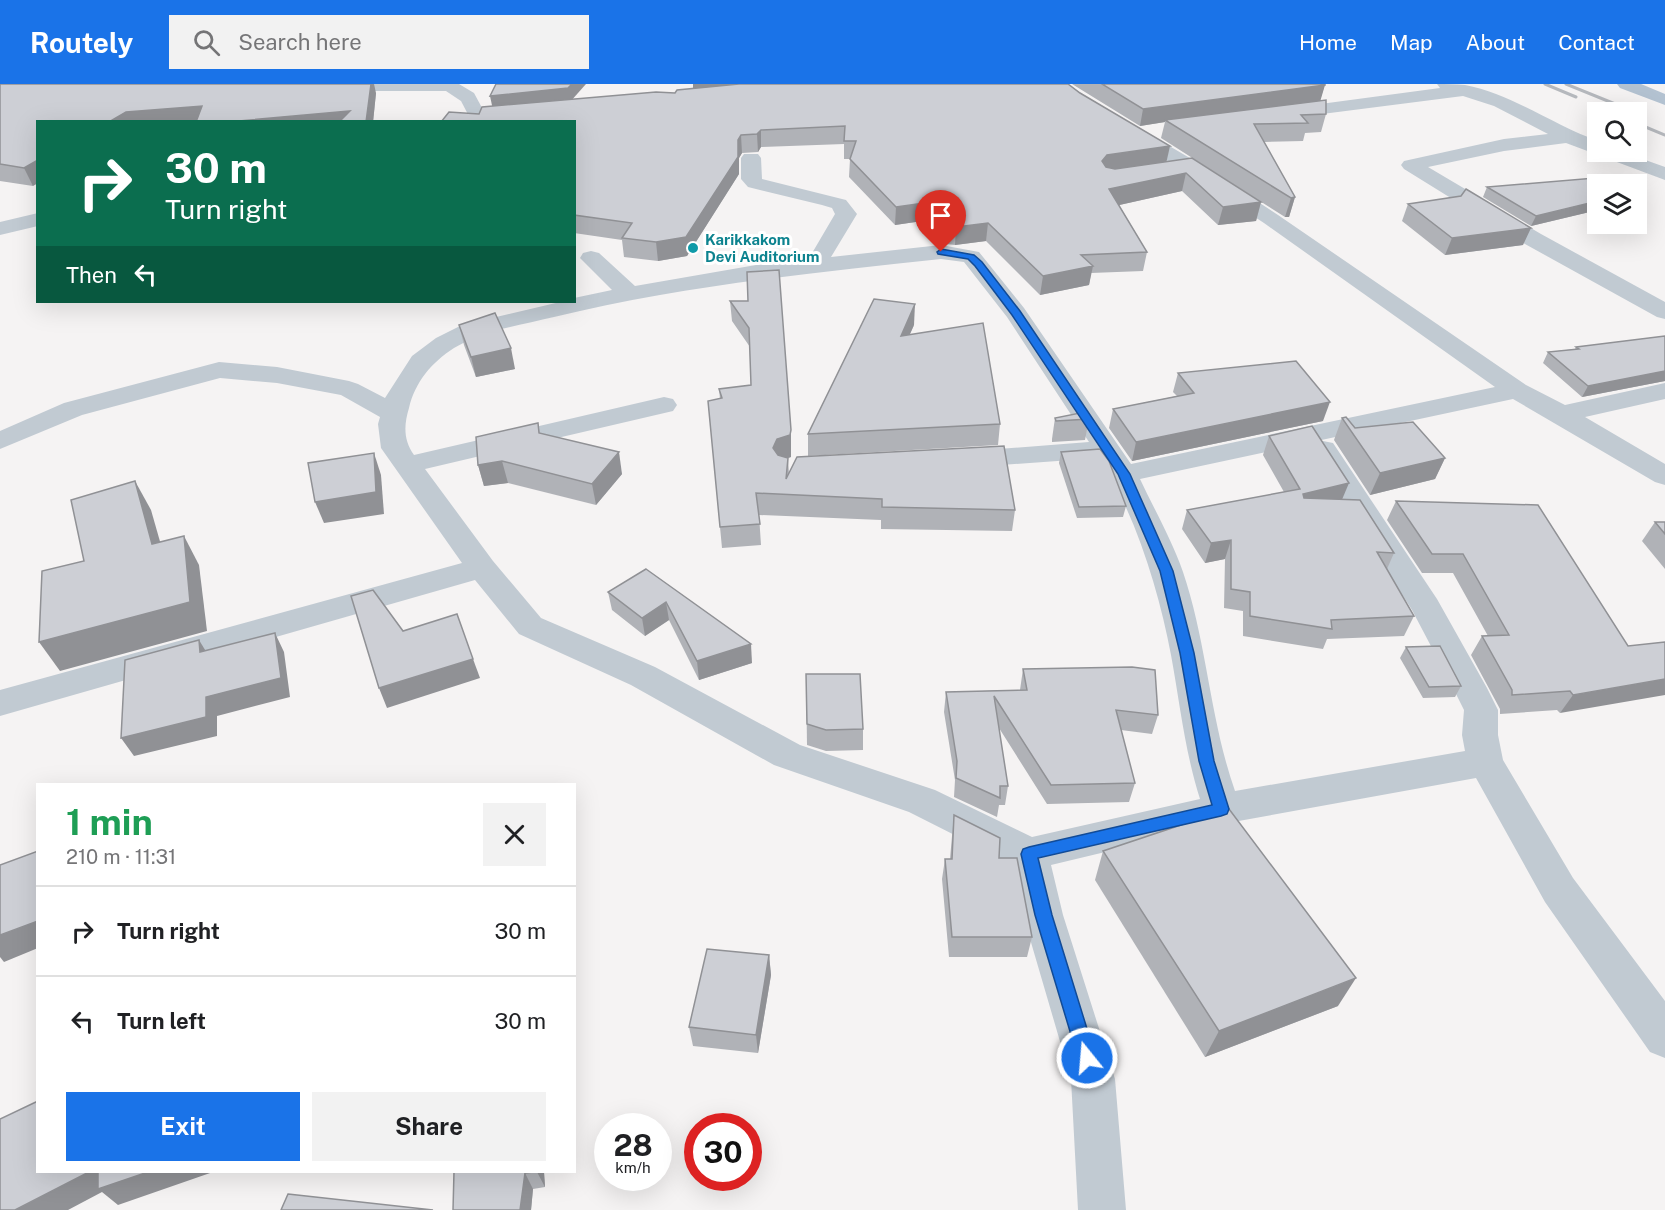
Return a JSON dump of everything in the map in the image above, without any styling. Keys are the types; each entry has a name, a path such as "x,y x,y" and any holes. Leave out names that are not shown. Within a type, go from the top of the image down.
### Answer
{"main road":[{"path":"1626,84 1665,100"}],"street":[{"path":"306,84 446,86 461,89 488,118 474,120"},
{"path":"1057,84 1271,219 1517,390 1562,414 1665,476"},
{"path":"1446,84 1500,102 1568,137 1587,144"},
{"path":"1262,117 1465,90"},
{"path":"1136,134 1159,131"},
{"path":"1568,137 1504,145 1411,165 1533,239 1665,312"},
{"path":"751,158 751,179 754,183 840,204 846,214 815,266"},
{"path":"1633,162 1665,174"},
{"path":"1158,173 1193,168"},
{"path":"0,229 36,220"},
{"path":"1221,809 1206,761 1187,653 1167,571 1116,462 1016,313 971,257 941,252 756,272 630,294 471,330 454,338 421,362 399,394 391,424 395,448 482,568 530,627 643,676 788,755 922,801 1029,854 1221,809 1485,762"},
{"path":"591,258 630,294"},
{"path":"0,441 74,409 219,370 277,375 349,389 394,414"},
{"path":"938,461 1116,462 1312,432 1517,390"},
{"path":"1562,414 1665,391"},
{"path":"407,465 664,405"},
{"path":"1312,432 1426,607 1470,688 1481,710 1480,735 1485,762 1559,890 1665,1037"},
{"path":"0,703 482,568"},
{"path":"1029,854 1043,915 1093,1079 1102,1210"}],"building":[{"path":"0,84 371,84 366,120 341,120 350,111 249,120 197,120 202,106 126,112 112,120 36,120 36,161 24,168 0,164"},
{"path":"496,84 572,84 568,88 490,96"},
{"path":"739,84 1068,84 1170,146 1107,155 1102,161 1106,167 1115,169 1192,158 1261,202 1223,207 1186,173 1109,189 1147,252 1081,255 1093,266 1043,276 988,223 956,227 948,225 931,202 896,207 850,159 856,141 844,141 845,126 761,130 757,134 741,135 738,140 738,157 686,237 656,242 622,238 632,223 576,215 576,120 443,120 449,112 479,114 482,107 656,92 675,93 677,90"},
{"path":"1102,84 1325,84 1325,85 1143,109"},
{"path":"1326,100 1326,114 1301,115 1308,123 1254,124 1295,197 1291,198 1165,120"},
{"path":"1587,179 1587,204 1536,216 1487,187"},
{"path":"1466,189 1531,228 1452,238 1408,204 1461,196"},
{"path":"779,270 791,430 790,435 777,439 773,448 778,455 788,458 786,479 797,457 1004,446 1015,510 882,507 882,499 756,493 760,524 720,527 708,401 722,398 719,389 751,385 749,328 730,301 748,301 747,272"},
{"path":"874,299 915,304 901,336 983,323 1000,424 808,434"},
{"path":"495,313 511,348 471,357 459,325"},
{"path":"1665,336 1665,371 1588,386 1548,352 1579,349 1576,347"},
{"path":"1296,361 1330,402 1136,442 1113,409 1194,393 1178,373"},
{"path":"1085,412 1089,419 1056,421 1055,418"},
{"path":"1346,417 1355,428 1413,422 1445,458 1380,473 1342,418"},
{"path":"538,423 539,433 619,452 592,484 502,461 478,465 476,437"},
{"path":"1312,426 1349,483 1303,494 1304,498 1360,500 1394,553 1377,552 1414,616 1331,620 1332,629 1250,616 1250,592 1231,589 1231,540 1211,543 1187,510 1300,489 1269,436"},
{"path":"1100,449 1109,461 1126,506 1079,507 1061,452"},
{"path":"374,453 376,492 315,502 308,463"},
{"path":"135,481 152,544 184,536 190,602 39,642 42,571 84,561 71,500"},
{"path":"1396,501 1538,505 1628,646 1665,642 1665,679 1573,695 1570,691 1512,695 1512,690 1482,636 1509,635 1463,554 1432,554"},
{"path":"1655,522 1665,522 1665,534"},
{"path":"646,569 751,644 697,661 666,602 642,618 608,592"},
{"path":"373,590 403,631 457,614 473,659 379,688 351,596"},
{"path":"275,633 281,678 206,697 206,717 121,738 125,660 199,640 200,652"},
{"path":"1440,646 1461,686 1429,687 1406,647"},
{"path":"1132,667 1155,670 1158,715 1116,710 1135,783 1051,785 994,696 1008,786 1000,786 1000,798 956,778 957,761 946,692 1027,690 1023,669"},
{"path":"806,674 860,674 863,729 826,730 807,724"},
{"path":"1229,809 1356,978 1219,1031 1103,851"},
{"path":"954,815 1000,838 999,858 1017,858 1032,937 952,937 945,859 952,859"},
{"path":"36,852 36,922 0,935 0,865"},
{"path":"707,949 769,955 756,1035 689,1027"},
{"path":"36,1102 36,1173 87,1173 15,1210 0,1210 0,1119"},
{"path":"98,1173 145,1173 98,1189"},
{"path":"454,1173 525,1173 520,1210 453,1210"},
{"path":"288,1194 433,1210 281,1210"}],"railway":[{"path":"1545,84 1576,97"},
{"path":"1566,84 1610,102"},
{"path":"1647,128 1665,135"}],"place":[{"name":"Karikkakom Devi Auditorium","path":"693,248"}],"route":[{"path":"941,252 958,253 971,257 979,264 1016,313 1124,474 1167,571 1187,653 1206,761 1221,809 1029,854 1043,915 1087,1058"}]}
